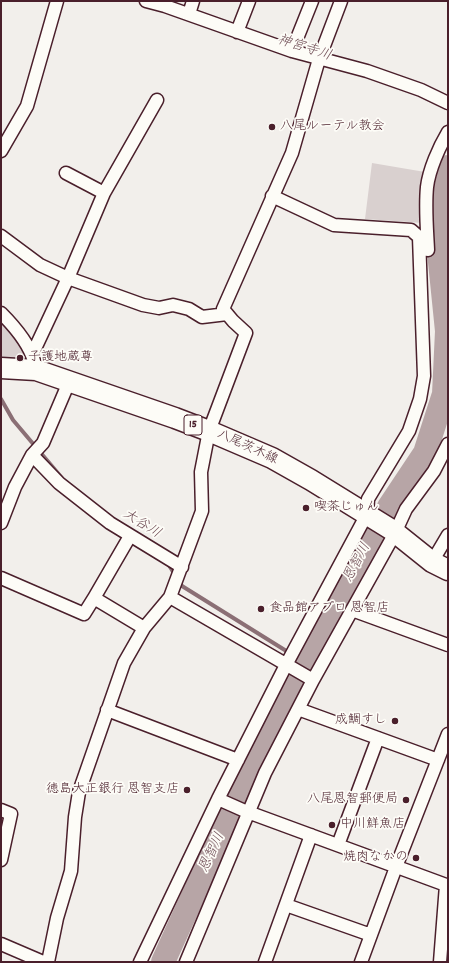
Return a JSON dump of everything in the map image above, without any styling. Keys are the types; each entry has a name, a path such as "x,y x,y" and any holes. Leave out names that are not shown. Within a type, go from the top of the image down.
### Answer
{"main road":[{"name":"八尾茨木線","path":"1,368 34,362 69,382 144,406 209,431 272,458 370,516 440,566"}],"street":[{"path":"1,151 27,106 57,1"},
{"path":"146,1 189,14 292,51 367,71 421,90 448,102"},
{"path":"189,14 193,1"},
{"path":"237,32 249,1"},
{"path":"292,51 312,1"},
{"path":"48,962 57,918 71,871 75,817 79,792 107,710 124,663 144,628 170,597 202,511 201,472 209,431 246,333 223,309 292,153 319,59 341,1"},
{"path":"34,362 104,193 157,100"},
{"path":"424,376 432,359 426,215 427,186 438,149 448,132"},
{"path":"66,173 104,193"},
{"path":"140,962 218,799 286,665 370,516 368,499 409,431 420,399 424,376 419,237 411,230 334,225 272,196"},
{"path":"1,236 40,266 68,278 142,305 159,308 173,305 189,309 202,318 227,314"},
{"path":"1,313 12,324 34,362"},
{"path":"1,523 15,487 32,455 43,444 69,382"},
{"path":"186,962 246,812 312,680 352,610 393,531 406,509 434,471 448,444"},
{"path":"32,455 60,483 110,523 182,567"},
{"path":"440,566 448,535"},
{"path":"1,578 84,614 130,536"},
{"path":"170,597 312,680"},
{"path":"94,598 144,628"},
{"path":"352,610 448,645"},
{"path":"298,709 438,760"},
{"path":"107,710 238,760"},
{"path":"361,962 448,734"},
{"path":"338,845 378,738"},
{"path":"218,799 246,812 446,885 440,962"},
{"path":"1,810 11,814 1,860"},
{"path":"265,962 311,835"},
{"path":"286,905 371,935"},
{"path":"1,944 43,962"}],"shaded area":[{"path":"372,163 425,172 423,223 365,219"},
{"path":"1,321 14,334 30,362 1,360"}],"waterway":[{"name":"恩智川","path":"163,962 252,766 304,662 389,507 425,453 444,394 447,331 439,252 439,192 448,167"},
{"name":"大谷川","path":"1,399 13,420 62,478"},
{"name":"大谷川","path":"167,562 175,575"},
{"name":"大谷川","path":"179,581 182,586 304,662"}],"place":[{"name":"八尾ルーテル教会","path":"272,127"},
{"name":"子護地蔵尊","path":"20,358"},
{"name":"喫茶じゅん","path":"306,508"},
{"name":"食品館アプロ 恩智店","path":"261,609"},
{"name":"成鯛すし","path":"395,721"},
{"name":"徳島大正銀行 恩智支店","path":"187,790"},
{"name":"八尾恩智郵便局","path":"406,800"},
{"name":"中川鮮魚店","path":"332,825"},
{"name":"焼肉なかの","path":"416,858"}],"water label":[{"name":"神宮寺川","path":"304,49"}]}
